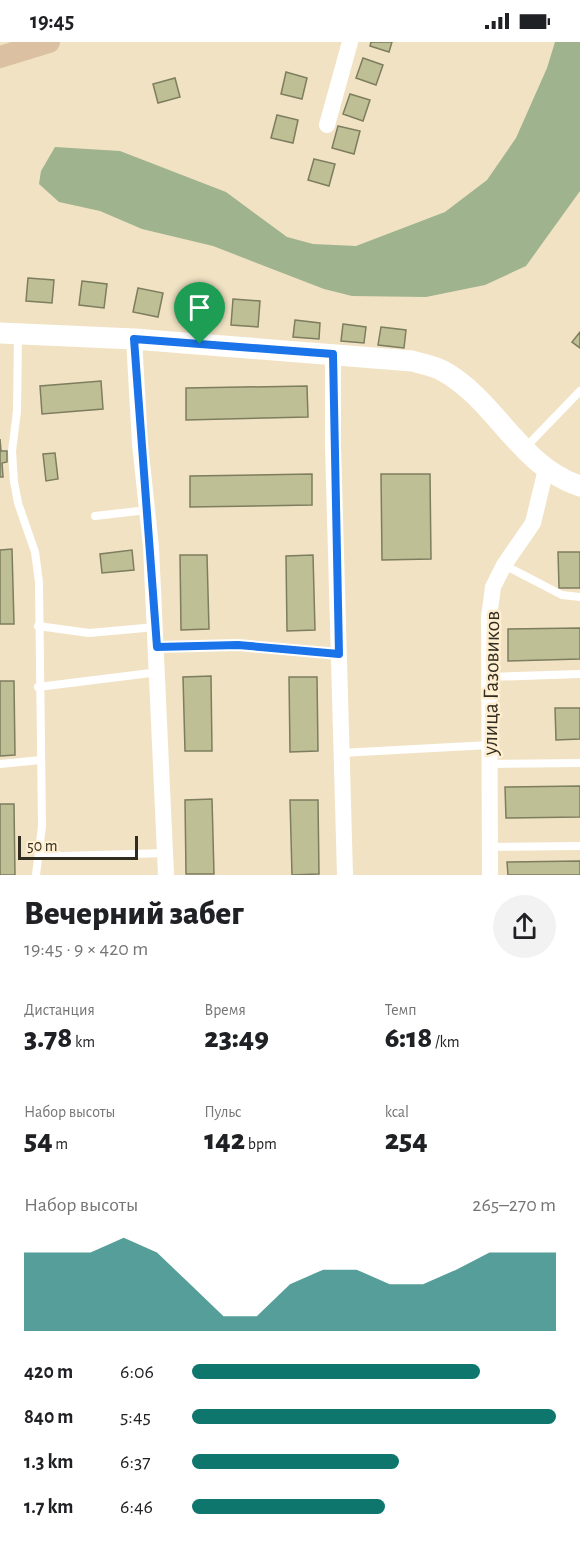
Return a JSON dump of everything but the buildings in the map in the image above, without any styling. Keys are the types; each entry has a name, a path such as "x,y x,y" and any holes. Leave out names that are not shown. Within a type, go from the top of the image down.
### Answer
{"main road":[{"path":"0,57 49,42"}],"street":[{"path":"327,125 350,42"},
{"path":"9,334 134,339 412,361 442,370 490,410 524,449 546,469 580,486"},
{"path":"134,339 139,434 159,672 166,875"},
{"path":"333,354 345,875"},
{"name":"улица Газовиков","path":"490,875 489,617 493,587 504,565 533,523 546,469"}],"lane":[{"path":"9,334 17,411 12,451 14,482 18,503 35,552 41,760 40,854 36,875"},
{"path":"524,449 580,391"},
{"path":"95,516 147,510"},
{"path":"504,565 562,595 580,597"},
{"path":"38,626 89,633 156,627"},
{"path":"157,647 238,645 339,654"},
{"path":"38,687 159,672"},
{"path":"489,677 580,674"},
{"path":"341,753 489,745"},
{"path":"0,764 41,760"},
{"path":"489,764 580,763"},
{"path":"490,847 580,846"},
{"path":"40,854 62,856 165,853"}],"shaded area":[{"path":"555,42 580,42 580,191 526,266 485,285 426,297 352,296 324,289 213,246 142,229 100,211 59,202 39,184 41,171 55,147 120,151 226,192 287,237 313,244 356,246 445,212 487,180 516,138 547,68"}],"route":[{"path":"134,339 200,344 333,354 333,446 339,654 238,645 157,647 152,547 133,360 134,339"}]}
